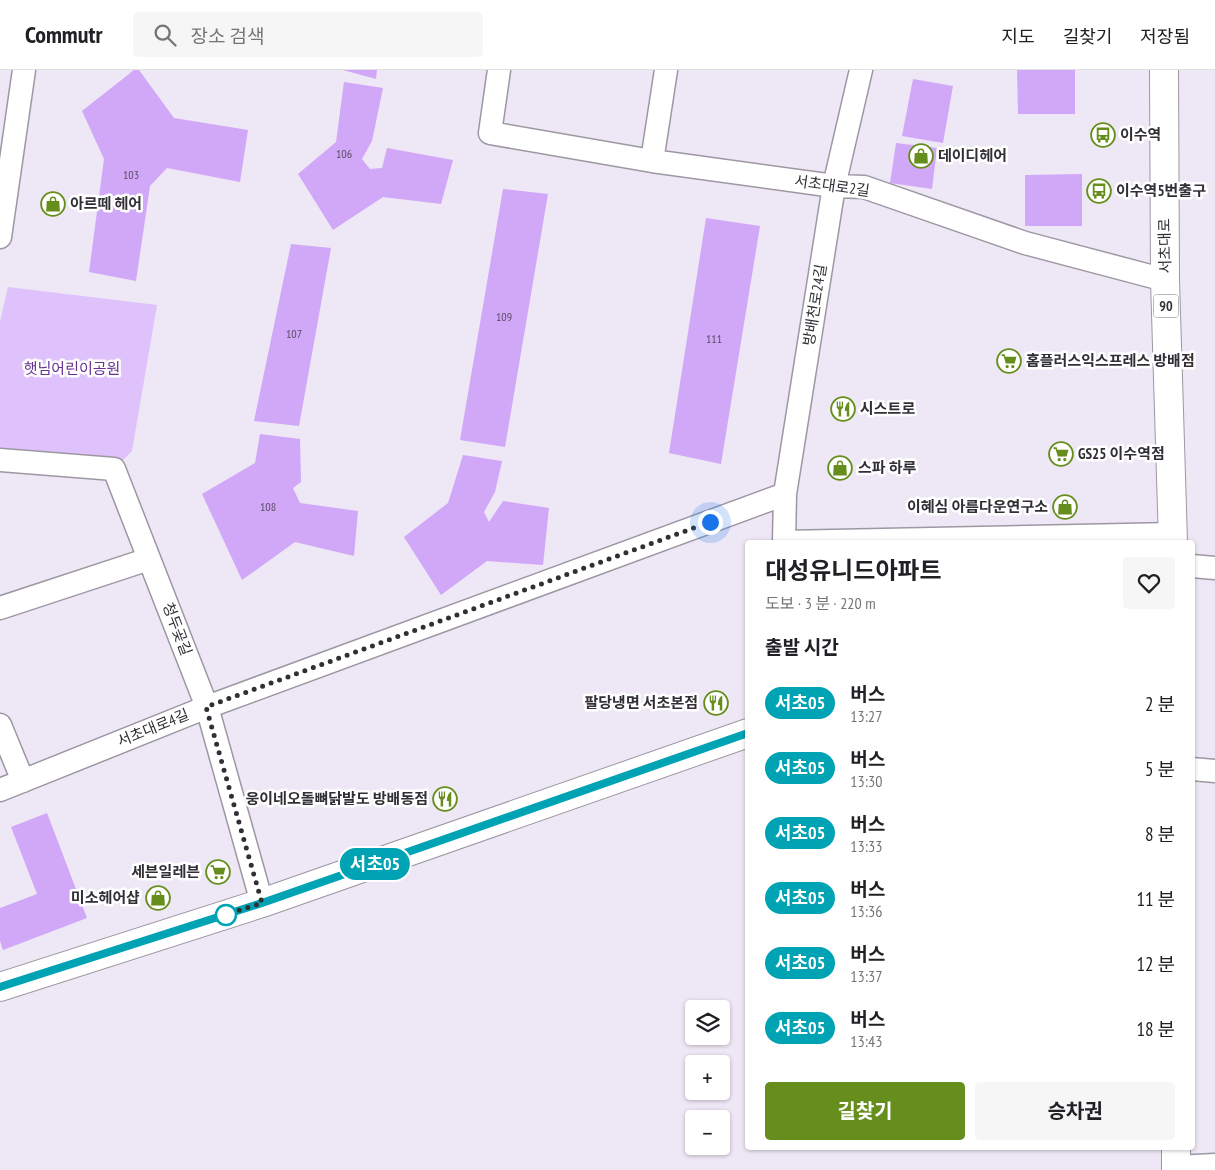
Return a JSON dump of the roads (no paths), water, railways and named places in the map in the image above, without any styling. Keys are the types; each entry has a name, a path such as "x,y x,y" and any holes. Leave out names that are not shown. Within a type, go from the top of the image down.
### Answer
{"street":[{"path":"0,237 24,70"},
{"name":"서초대로2길","path":"500,70 490,133 652,161 834,186 864,187 1025,243 1165,280"},
{"path":"652,161 666,70"},
{"name":"방배천로24길","path":"784,540 785,494 834,186 861,70"},
{"name":"서초대로","path":"1164,70 1165,280 1173,538"},
{"name":"청두곶길","path":"0,460 114,469 206,707 262,903"},
{"name":"서초대로4길","path":"0,790 206,707 785,494"},
{"path":"978,540 1173,538"},
{"path":"0,608 149,559"},
{"path":"1195,566 1215,568"},
{"path":"0,725 22,781"},
{"path":"0,987 262,903 745,735"},
{"path":"1195,769 1215,771"},
{"path":"1176,1161 1215,1165"}],"place":[{"name":"이수역","path":"1103,135"},
{"name":"데이디헤어","path":"921,156"},
{"name":"이수역5번출구","path":"1099,191"},
{"name":"아르떼 헤어","path":"53,204"},
{"name":"홈플러스익스프레스 방배점","path":"1009,361"},
{"name":"시스트로","path":"843,409"},
{"name":"GS25 이수역점","path":"1061,454"},
{"name":"스파 하루","path":"840,468"},
{"name":"이혜심 아름다운연구소","path":"1065,507"},
{"name":"팔당냉면 서초본점","path":"716,703"},
{"name":"웅이네오돌뼈닭발도 방배동점","path":"445,799"},
{"name":"세븐일레븐","path":"218,872"},
{"name":"미소헤어샵","path":"158,898"}],"park label":[{"name":"햇님어린이공원","path":"72,369"}]}
